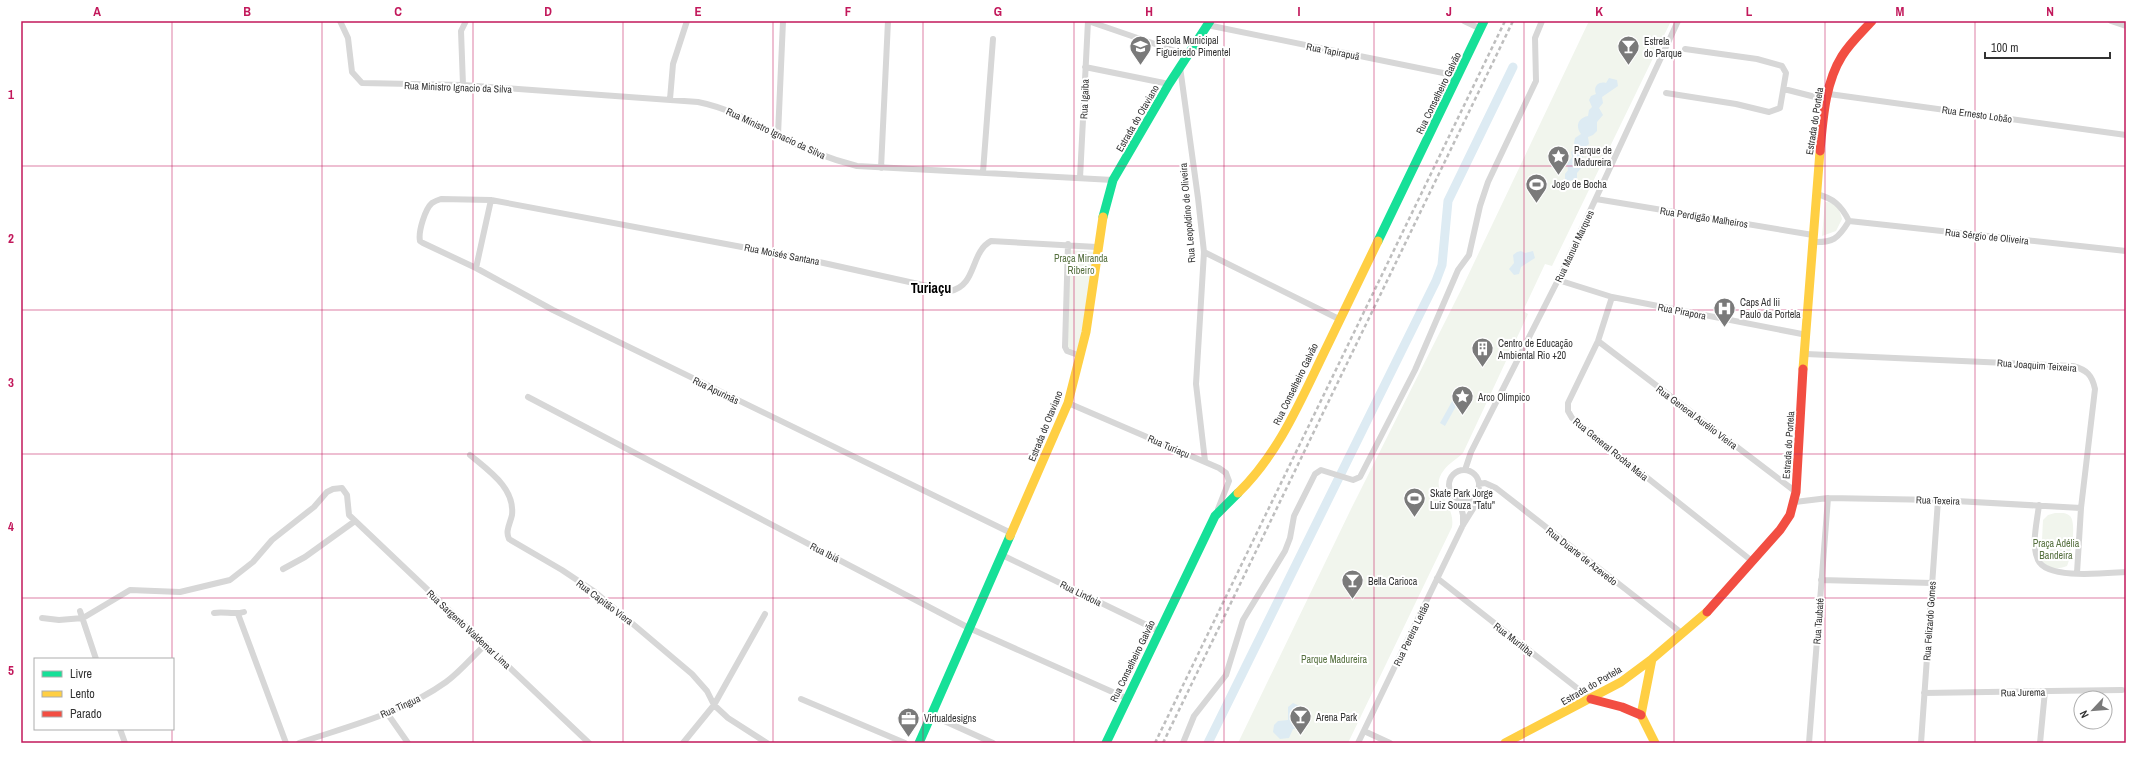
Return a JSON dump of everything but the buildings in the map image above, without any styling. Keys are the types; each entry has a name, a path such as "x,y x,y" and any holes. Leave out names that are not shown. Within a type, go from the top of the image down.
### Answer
{"main road":[{"name":"Estrada do Portela","path":"1505,743 1621,682 1652,659 1706,614 1780,530 1790,515 1795,502 1796,492 1806,354 1812,238 1828,97 1833,75 1842,55 1872,21"},
{"path":"1180,68 1208,23"},
{"name":"Rua Conselheiro Galvão","path":"1106,743 1126,698 1215,516 1254,478 1271,456 1295,412 1338,319 1369,260 1483,25"},
{"name":"Estrada do Otaviano","path":"919,743 1068,403 1081,356 1089,316 1097,246 1105,205 1113,180 1169,84 1180,68"},
{"path":"1652,659 1643,695 1642,715 1655,743"},
{"path":"1591,699 1622,707 1642,715"}],"street":[{"name":"Rua Ministro Ignacio da Silva","path":"340,21 348,38 352,72 362,83 463,86 609,97 670,99 723,108 836,161 881,168 983,172 1113,180"},
{"path":"463,86 461,31 466,21"},
{"path":"670,99 673,64 688,21"},
{"path":"778,135 783,21"},
{"path":"881,168 888,21"},
{"path":"1088,21 1187,55"},
{"name":"Rua Igaiba","path":"1080,178 1088,21"},
{"path":"1464,21 1483,25"},
{"path":"1183,743 1194,716 1226,675 1238,632 1268,576 1285,551 1290,538 1294,516 1304,493 1315,474 1321,470 1353,480 1360,477 1415,370 1458,270 1469,255 1480,206 1488,182 1536,81 1535,38 1542,21"},
{"name":"Rua Manuel Marques","path":"1465,470 1471,452 1558,280 1678,21"},
{"path":"2111,21 2126,26"},
{"name":"Rua Tapirapuã","path":"1208,23 1458,76"},
{"path":"983,172 993,39"},
{"path":"1666,93 1736,104 1769,112 1780,108 1786,73 1782,66 1757,59 1685,49"},
{"path":"1085,67 1169,84"},
{"name":"Rua Leopoldino de Oliveira","path":"1180,68 1204,252 1196,384 1205,460"},
{"name":"Rua Ernesto Lobão","path":"1784,89 1828,97 2126,135"},
{"path":"1812,238 1829,242 1841,234 1849,221 1834,200 1816,194"},
{"name":"Rua Moisés Santana","path":"423,242 420,241 419,235 429,208 435,201 441,199 491,200 801,258 950,291 966,283 984,247 991,242 1097,246"},
{"name":"Rua Perdigão Malheiros","path":"1596,199 1812,238"},
{"path":"476,268 491,200"},
{"name":"Rua Sérgio de Oliveira","path":"1849,221 2126,251"},
{"name":"Rua Apurinãs","path":"423,242 476,268 553,310 1011,533"},
{"path":"1068,244 1065,347 1067,351 1081,356"},
{"path":"1204,252 1338,319"},
{"name":"Rua Pirapora","path":"1558,280 1612,297 1807,334"},
{"name":"Rua General Rocha Maia","path":"1612,297 1598,341 1568,403 1568,411 1572,418 1752,562"},
{"name":"Rua General Aurélio Vieira","path":"1598,341 1796,492"},
{"name":"Rua Joaquim Teixeira","path":"1806,354 2073,366 2088,371 2093,380 2095,389 2081,508 2077,573"},
{"name":"Rua Ibiá","path":"528,397 969,628 1126,698"},
{"name":"Rua Turiaçu","path":"1068,403 1205,460 1219,468 1228,476 1228,487 1215,516"},
{"name":"Rua Capitão Viera","path":"470,454 499,481 509,493 513,504 507,532 509,539 562,570 595,592 692,674 707,691 714,705 728,718 767,743"},
{"path":"1459,499 1468,499 1476,494 1479,484 1473,473 1465,470 1456,472 1450,479 1452,493 1459,499 1463,515 1463,525"},
{"name":"Rua Duarte de Azevedo","path":"1479,484 1485,484 1496,488 1683,634"},
{"name":"Rua Sargento Waldemar Lima","path":"83,618 130,590 180,592 230,580 253,562 272,540 314,507 332,489 342,488 346,493 349,515 589,743"},
{"name":"Rua Pereira Leitão","path":"1358,743 1463,525 1473,509 1476,494"},
{"name":"Rua Texeira","path":"1795,502 1828,498 1938,500 2081,508"},
{"name":"Rua Taubaté","path":"1809,743 1828,498"},
{"name":"Rua Felizardo Gomes","path":"1921,743 1938,500"},
{"path":"2039,505 2036,538 2038,560 2047,570 2058,573 2126,572"},
{"path":"283,569 305,557 355,521"},
{"name":"Rua Lindoia","path":"1002,555 1159,631"},
{"name":"Rua Muritiba","path":"1438,578 1591,699"},
{"path":"1821,580 1932,583"},
{"path":"80,611 96,658"},
{"path":"214,613 241,613 286,743"},
{"path":"683,743 714,705 765,614"},
{"path":"42,618 59,620 83,618"},
{"name":"Rua Tingua","path":"299,743 388,713 418,699 448,681 486,644"},
{"name":"Rua Jurema","path":"1924,693 2122,690"},
{"path":"2040,743 2045,691"},
{"path":"800,699 905,743"},
{"path":"388,713 408,743"},
{"path":"931,715 993,743"},
{"path":"120,730 125,743"},
{"path":"1364,731 1390,743"}],"green space":[{"name":"Parque Madureira","path":"1589,21 1671,21 1552,266 1545,264 1523,311 1528,314 1463,453 1444,470 1440,477 1440,491 1450,510 1452,527 1348,743 1238,743 1351,509 1463,286"},
{"path":"1825,202 1832,203 1836,207 1840,212 1842,219 1836,231 1822,236"},
{"name":"Praça Miranda Ribeiro","path":"1069,250 1095,252 1087,315 1077,351 1067,349"},
{"name":"Praça Adélia Bandeira","path":"2065,513 2070,516 2073,526 2072,549 2067,566 2059,568 2049,567 2041,560 2043,520 2048,515"}],"shaded area":[{"path":"1609,78 1617,80 1618,86 1602,97 1603,103 1599,108 1603,115 1597,122 1597,131 1588,137 1589,144 1582,149 1584,154 1581,160 1582,167 1577,173 1577,179 1568,181 1565,179 1565,174 1568,170 1567,164 1572,157 1571,152 1576,147 1574,143 1575,138 1581,134 1578,128 1578,123 1580,120 1588,116 1589,110 1592,107 1589,100 1591,96 1596,94 1595,89 1597,85 1606,83"},
{"path":"1521,251 1525,253 1533,251 1535,258 1521,267 1519,274 1514,275 1509,269 1514,263 1513,255"},
{"path":"1455,396 1460,399 1445,426 1440,423"},
{"path":"1293,703 1302,707 1303,723 1301,728 1293,729 1289,738 1280,739 1273,732 1274,725 1278,721 1288,720 1288,707"}],"waterway":[{"path":"1208,743 1436,281 1442,265 1448,201 1513,67"}],"railway":[{"path":"1155,743 1505,21"},
{"path":"1163,743 1513,21"}],"traffic: fast":[{"path":"1103,217 1113,180 1169,84 1210,21"},
{"path":"1378,241 1484,21"},
{"path":"1106,743 1215,516 1238,493"},
{"path":"919,743 1010,536"}],"traffic: slow":[{"path":"1803,369 1820,151"},
{"path":"1010,536 1068,403 1086,332 1103,217"},
{"path":"1238,493 1263,464 1284,433 1378,241"},
{"path":"1505,743 1621,682 1652,659 1707,612"},
{"path":"1652,659 1641,715 1655,743"}],"traffic: jam":[{"path":"1820,151 1822,126 1828,89 1836,67 1842,56 1856,38 1872,21"},
{"path":"1707,612 1780,530 1790,515 1796,492 1803,369"},
{"path":"1591,699 1622,707 1641,715"}],"place":[{"name":"Escola Municipal Figueiredo Pimentel","path":"1141,66"},
{"name":"Estrela do Parque","path":"1629,66"},
{"name":"Parque de Madureira","path":"1559,176"},
{"name":"Jogo de Bocha","path":"1537,204"},
{"name":"Caps Ad Iii Paulo da Portela","path":"1725,328"},
{"name":"Centro de Educação Ambiental Rio +20","path":"1482,368"},
{"name":"Arco Olímpico","path":"1462,416"},
{"name":"Skate Park Jorge Luiz Souza \"Tatu\"","path":"1415,518"},
{"name":"Bella Carioca","path":"1353,600"},
{"name":"Arena Park","path":"1300,736"},
{"name":"Virtualdesigns","path":"909,738"}],"district":[{"name":"Turiaçu","path":"931,288"}]}
